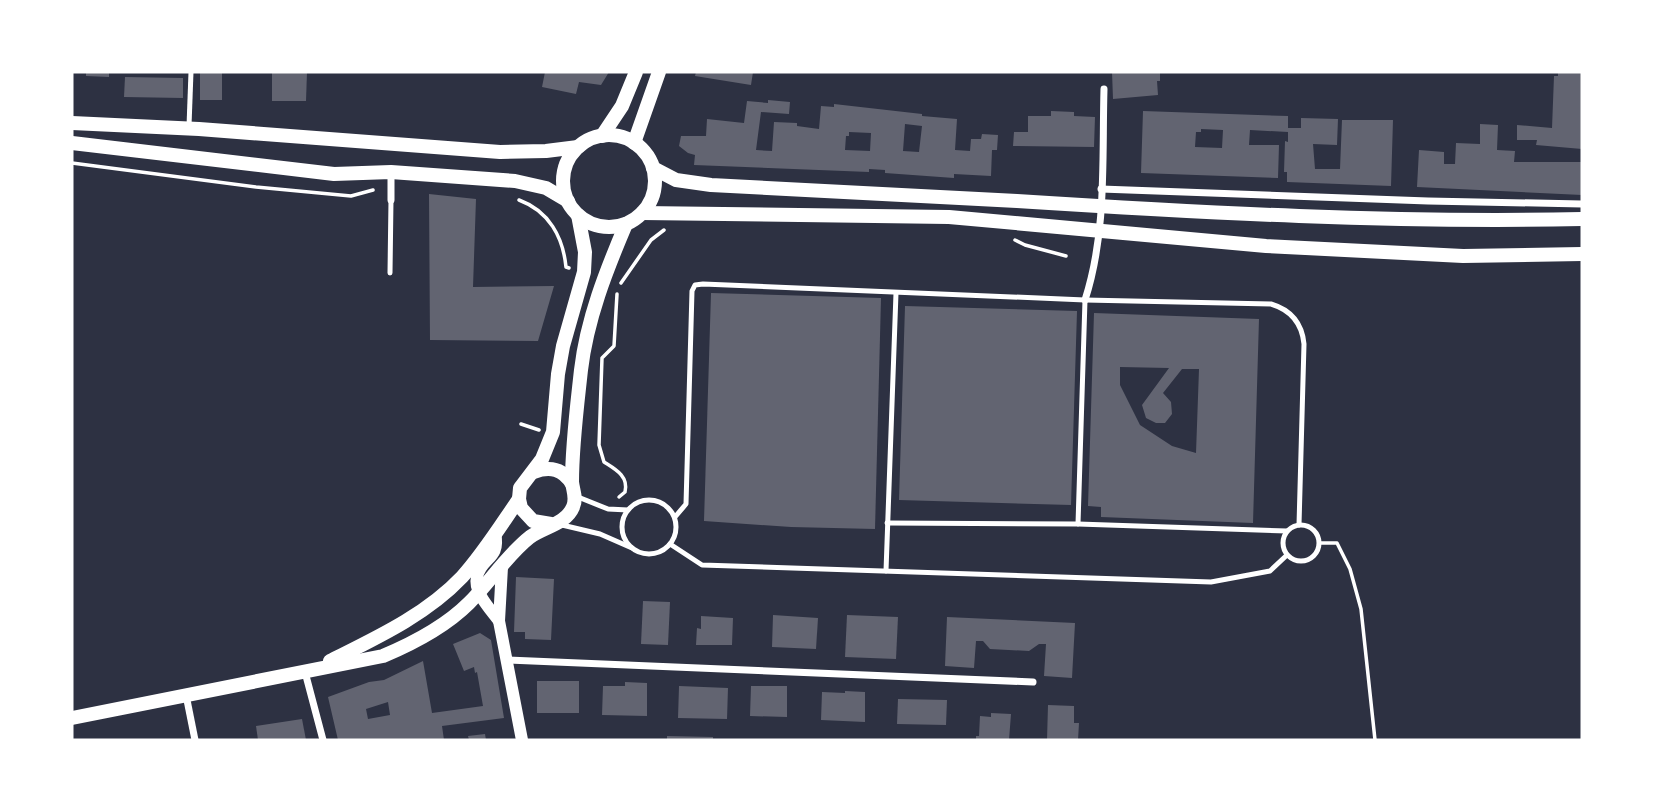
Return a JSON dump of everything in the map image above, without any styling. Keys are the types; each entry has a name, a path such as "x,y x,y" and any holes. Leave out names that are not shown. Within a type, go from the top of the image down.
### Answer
{"main road":[{"path":"602,136 622,106 636,72"},
{"path":"634,143 660,72"},
{"path":"72,123 500,152 578,147"},
{"path":"534,472 549,446 553,432 563,346 584,272 585,252 578,215 568,201 563,178 570,156 585,142 602,136 624,138 643,150 653,168 654,192 642,213 626,224 606,227 596,225 578,215"},
{"path":"72,143 334,174 391,172 515,181 546,188 568,201"},
{"path":"653,168 676,180 711,185 1101,207 1327,218 1485,221 1582,219"},
{"path":"642,213 949,217 1266,246 1450,255 1582,254"},
{"path":"72,718 371,660 402,648 445,623 480,591 529,538 569,515 574,506 582,367 589,326 604,276 626,224"},
{"path":"551,524 533,521 521,508 520,488 525,479 542,468 560,471 574,490"},
{"path":"311,670 364,645 428,606 460,579 519,499"}],"street":[{"path":"1085,300 1095,270 1100,232 1104,89"},
{"path":"391,172 391,200"},
{"path":"1101,189 1582,204"},
{"path":"495,533 498,544 496,551 477,575 484,602 499,621"},
{"path":"502,567 499,621 522,740"},
{"path":"507,660 1033,682"},
{"path":"311,670 323,740"},
{"path":"186,695 195,740"}],"lane":[{"path":"189,129 191,72"},
{"path":"390,273 391,200"},
{"path":"674,517 686,504 692,291 695,285 1085,300 1271,304 1295,318 1300,326 1304,344 1299,525"},
{"path":"886,571 896,293"},
{"path":"1078,524 1085,300"},
{"path":"574,490 608,509 628,510"},
{"path":"551,524 577,527 635,550 650,554 664,550 670,544 676,528 674,517 664,504 641,501 624,516 623,531 629,545 635,550"},
{"path":"887,523 1078,524 1287,531 1299,525 1311,528 1317,534 1317,550 1309,559 1296,561 1287,555 1282,543 1287,531"},
{"path":"670,544 702,565 1211,582 1270,571 1287,555"}],"path":[{"path":"72,163 256,187 351,196 391,187"},
{"path":"515,198 535,208 552,224 562,244 566,267"},
{"path":"608,509 612,499 623,495 627,485 619,471 604,461 599,445 602,358 614,346 617,295 622,281 651,240 669,227"},
{"path":"1319,543 1337,544 1350,569 1361,609 1375,740"}],"building":[{"path":"86,72 109,72 109,77 86,76"},
{"path":"200,72 222,72 222,100 200,100"},
{"path":"272,72 307,72 306,101 272,101"},
{"path":"545,72 609,72 601,85 579,82 576,94 542,87"},
{"path":"696,72 753,72 751,85 695,76"},
{"path":"1112,72 1160,72 1160,81 1157,81 1158,95 1113,99"},
{"path":"1558,72 1582,72 1582,149 1536,145 1537,140 1517,140 1517,125 1552,128 1554,76 1558,76"},
{"path":"125,77 183,78 183,98 124,97"},
{"path":"768,100 790,102 789,114 761,112 756,150 772,151 774,122 797,123 797,126 819,129 821,106 834,107 834,104 957,119 955,150 970,151 971,139 981,139 982,134 998,135 997,150 992,150 991,176 954,174 954,178 885,173 885,170 869,169 869,172 694,165 695,155 679,146 681,136 706,136 707,119 744,123 747,101 768,103","holes":["905,124 922,126 919,152 903,151","849,132 871,133 870,151 845,150"]},
{"path":"1051,111 1074,112 1074,116 1095,117 1094,147 1013,146 1014,132 1028,132 1028,116 1051,116"},
{"path":"1143,111 1288,116 1288,128 1301,128 1301,118 1338,119 1337,145 1313,144 1315,169 1340,169 1342,120 1393,120 1391,186 1287,182 1287,172 1284,172 1288,132 1250,130 1249,145 1279,145 1278,178 1141,173","holes":["1201,129 1223,130 1222,148 1195,147 1196,132 1201,132"]},
{"path":"1480,124 1498,125 1497,150 1515,151 1514,162 1582,162 1582,195 1417,187 1419,150 1444,152 1444,164 1455,164 1456,143 1480,144"},
{"path":"429,194 476,199 473,287 554,286 538,341 430,340"},
{"path":"711,293 881,298 875,529 704,521"},
{"path":"905,306 1077,311 1071,505 899,500"},
{"path":"1094,313 1259,319 1253,523 1101,517 1101,507 1088,506","holes":["1120,367 1169,368 1142,405 1146,418 1156,423 1165,423 1172,414 1171,402 1163,393 1182,369 1199,369 1196,453 1172,446 1140,425 1120,385"]},
{"path":"516,577 554,579 551,640 525,639 525,632 514,632"},
{"path":"643,601 670,602 668,645 641,644"},
{"path":"773,615 818,618 816,649 772,647"},
{"path":"847,615 898,617 896,659 845,657"},
{"path":"701,616 733,618 732,645 696,645 697,628 701,629"},
{"path":"947,617 1075,623 1072,678 1044,676 1046,644 1039,644 1029,651 990,649 983,641 976,641 974,668 945,666"},
{"path":"480,633 491,640 504,718 442,726 444,740 338,740 328,697 369,682 384,680 423,661 432,713 483,706 477,672 475,673 474,667 464,671 453,644","holes":["388,702 390,715 368,719 366,709"]},
{"path":"537,681 579,681 579,713 537,713"},
{"path":"625,682 647,683 647,716 602,715 603,686 625,686"},
{"path":"679,686 728,688 727,719 678,718"},
{"path":"751,686 787,686 787,717 750,716"},
{"path":"822,692 865,692 865,722 821,720"},
{"path":"898,699 947,700 946,725 897,724"},
{"path":"1048,705 1074,706 1074,723 1079,723 1078,740 1047,740"},
{"path":"991,713 1011,714 1009,740 976,740 976,736 979,736 980,716 991,717"},
{"path":"302,719 306,740 258,740 256,726"},
{"path":"485,734 486,740 469,740 468,736"},
{"path":"667,736 713,737 713,740 667,740"}]}
